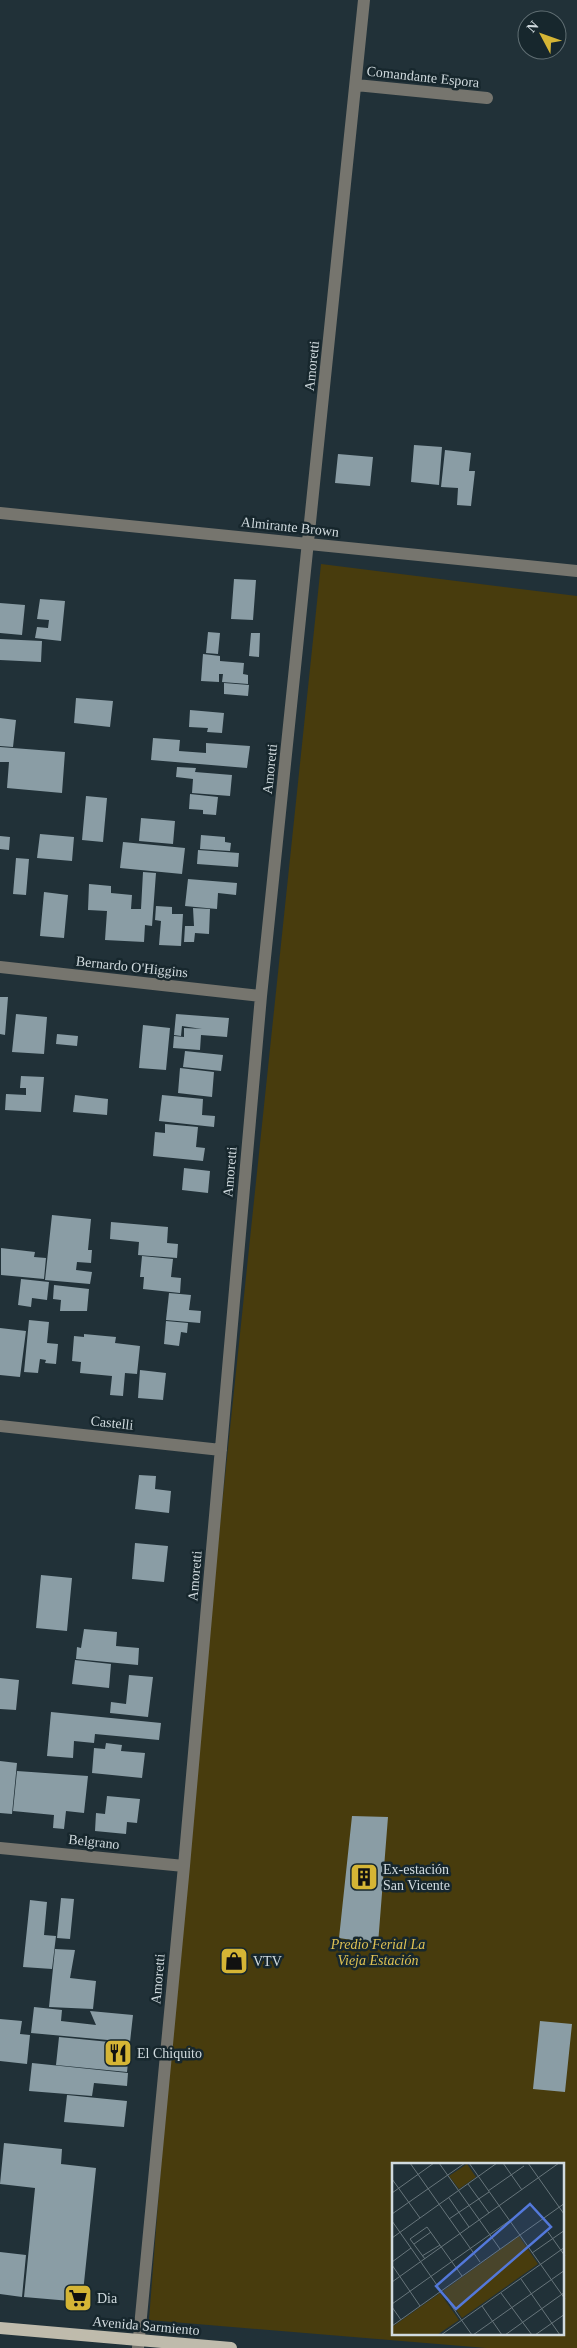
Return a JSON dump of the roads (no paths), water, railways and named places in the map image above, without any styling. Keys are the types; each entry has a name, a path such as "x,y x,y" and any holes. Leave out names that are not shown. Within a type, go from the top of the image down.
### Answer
{"main road":[{"name":"Avenida Sarmiento","path":"0,2328 138,2344 231,2348"}],"street":[{"name":"Amoretti","path":"138,2344 184,1866 261,996 364,0"},
{"name":"Comandante Espora","path":"356,85 487,98"},
{"name":"Almirante Brown","path":"0,514 577,571"},
{"name":"Bernardo O'Higgins","path":"0,967 261,996"},
{"name":"Castelli","path":"0,1426 221,1450"},
{"name":"Belgrano","path":"0,1848 184,1866"}],"place":[{"name":"Ex-estación San Vicente","path":"364,1877"},
{"name":"VTV","path":"234,1961"},
{"name":"El Chiquito","path":"118,2053"},
{"name":"Dia","path":"78,2298"}],"park label":[{"name":"Predio Ferial La Vieja Estación","path":"378,1952"}]}
